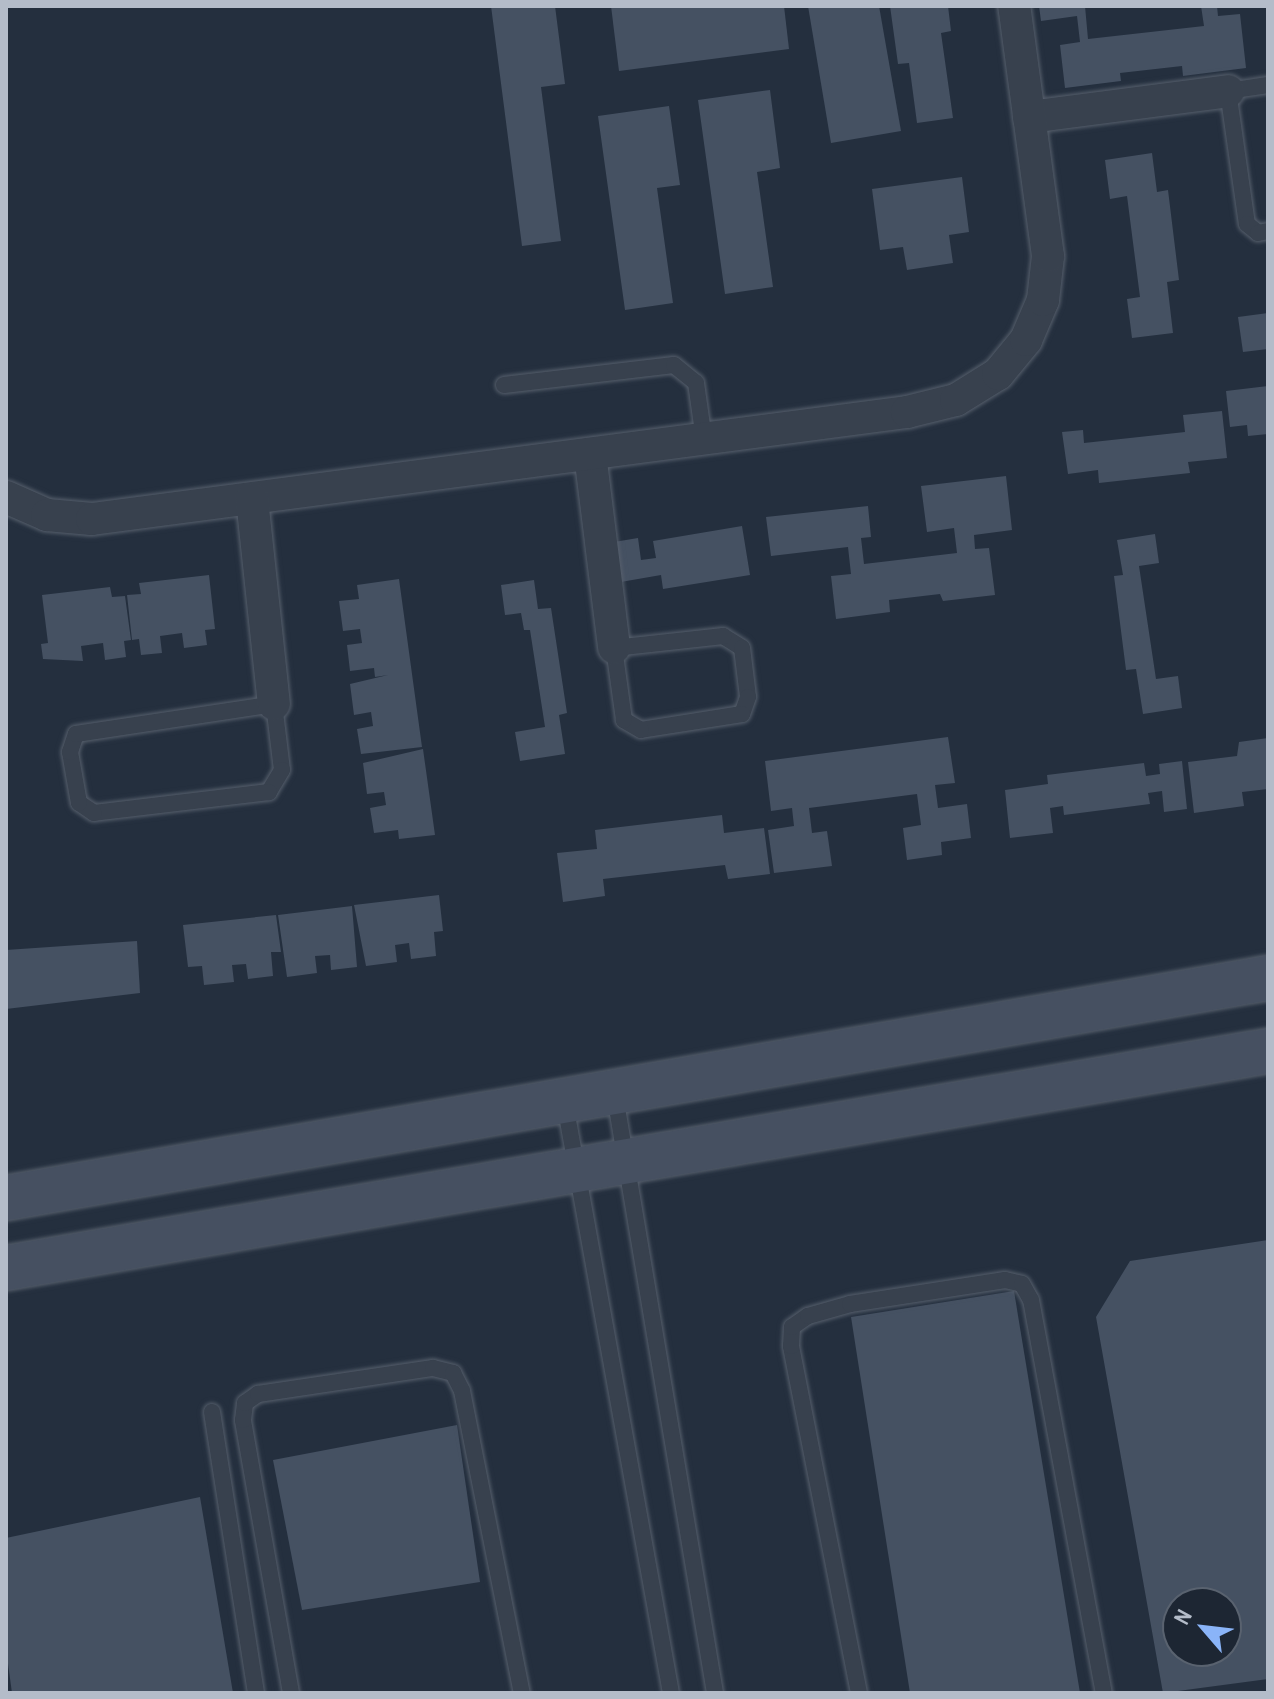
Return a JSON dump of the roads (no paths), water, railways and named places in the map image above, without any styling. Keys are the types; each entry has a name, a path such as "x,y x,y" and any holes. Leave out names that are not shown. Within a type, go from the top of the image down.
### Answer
{"street":[{"path":"6,497 47,515 92,519 907,412 956,400 998,374 1026,340 1043,300 1048,256 1014,6"},
{"path":"1029,117 1228,91"},
{"path":"590,454 614,648"},
{"path":"252,499 274,704"},
{"path":"6,1198 615,1096 1268,978"},
{"path":"6,1268 1268,1051"}],"lane":[{"path":"1268,85 1228,91 1247,224 1258,233 1268,231"},
{"path":"504,385 674,365 696,383 704,439"},
{"path":"731,638 742,648 748,706 735,718 631,728 621,710 614,648 731,638"},
{"path":"274,704 282,770 269,792 94,813 79,803 70,752 76,734 274,704"},
{"path":"615,1096 715,1693"},
{"path":"565,1104 671,1693"},
{"path":"859,1693 791,1346 792,1327 850,1304 1005,1280 1022,1284 1031,1300 1104,1693"},
{"path":"291,1693 243,1420 245,1403 258,1394 433,1368 453,1373 462,1391 522,1693"},
{"path":"212,1412 256,1693"}]}
